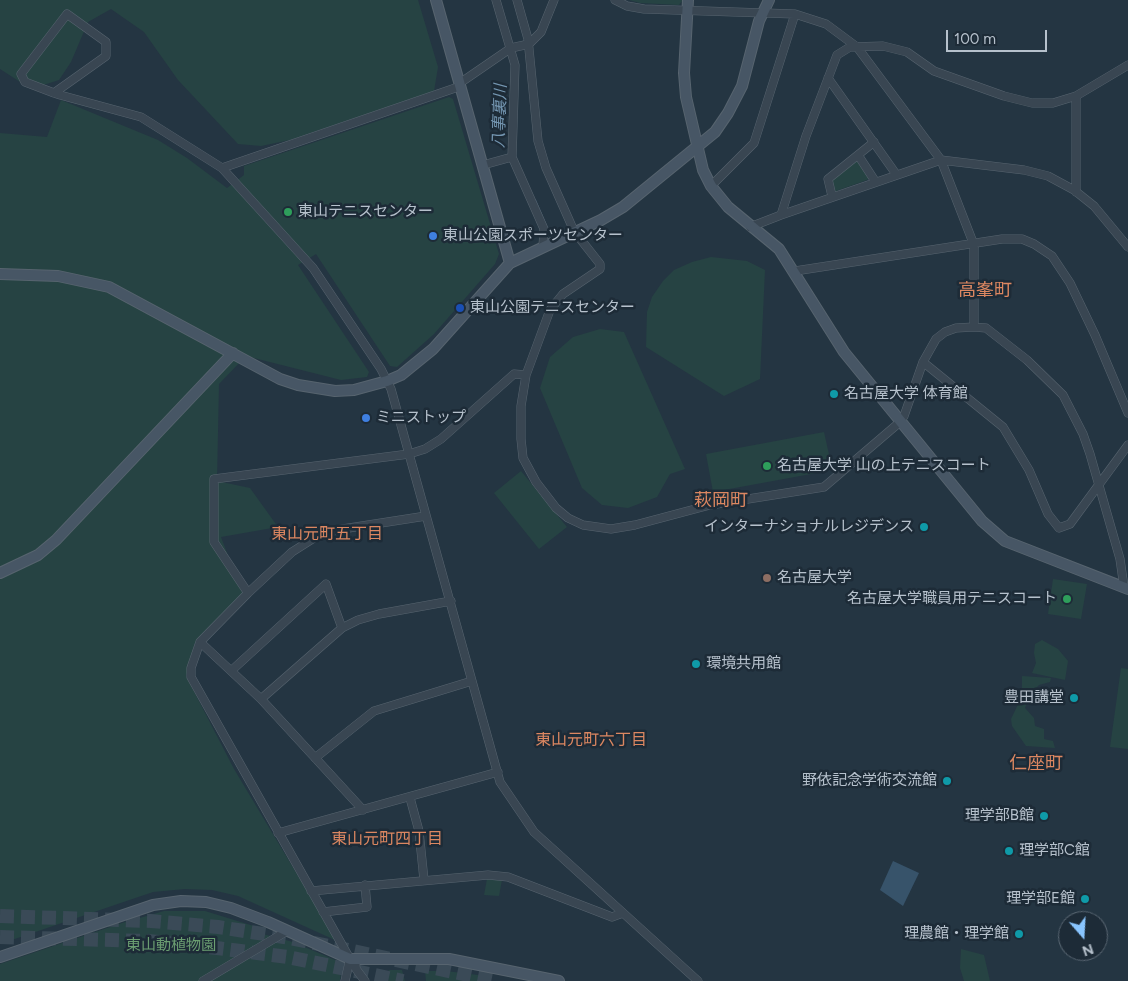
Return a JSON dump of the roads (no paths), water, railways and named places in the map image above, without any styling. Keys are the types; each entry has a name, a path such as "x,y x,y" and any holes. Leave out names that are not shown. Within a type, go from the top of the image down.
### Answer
{"street":[{"path":"436,0 510,263"},
{"path":"496,0 515,65 512,157 544,229 543,247"},
{"path":"516,0 529,44 538,141 546,168 574,232 600,264 600,269 563,294 550,310 526,375 521,406 521,439 524,458 536,482 556,508 568,518 583,525 611,529 635,526 710,505 824,487 900,422 923,362 936,339 945,332 956,328 986,328 1027,360 1063,395 1083,434 1120,559 1126,588"},
{"path":"222,168 460,84 511,48 529,44 541,32 554,0"},
{"path":"615,0 627,6 644,9 795,14 826,24 858,47 941,160 974,245 974,327"},
{"path":"688,0 686,89 703,170 711,186 728,207 779,249 795,271 844,352 982,521 1005,541 1126,588"},
{"path":"0,274 58,276 109,287 280,379 316,389 354,390 387,381 401,375 433,349 510,263 623,207 698,148 714,132 737,97 763,12 769,0"},
{"path":"54,93 106,56 106,42 67,14 20,74 25,82 54,93 141,117 222,168 305,257 387,381 451,601 500,782 534,832 698,981"},
{"path":"711,186 754,143 795,14"},
{"path":"781,214 806,136 837,55 850,47 883,46 907,52 934,70 1004,96 1032,103 1054,104 1076,96 1128,65"},
{"path":"828,78 896,174"},
{"path":"1076,96 1076,192"},
{"path":"832,196 828,179 874,142"},
{"path":"858,155 875,181"},
{"path":"483,165 512,157"},
{"path":"750,227 832,196 941,160 1024,170 1048,176 1076,192 1094,206 1128,248"},
{"path":"795,271 913,251 974,245 1002,239 1022,239 1052,256 1070,283 1095,335 1128,413"},
{"path":"0,573 38,555 74,523 232,353"},
{"path":"923,362 1003,427 1030,470 1048,514 1059,528 1070,524 1128,445"},
{"path":"248,593 214,542 214,479 409,454 425,449 440,439 514,374 526,375"},
{"path":"364,981 311,891 191,677 191,668 200,642 292,552 314,538 336,530 426,516"},
{"path":"231,671 326,584 342,628"},
{"path":"261,699 342,628 358,620 379,614 451,601"},
{"path":"200,642 261,699 363,810"},
{"path":"315,758 374,711 472,681"},
{"path":"278,833 410,798 498,772"},
{"path":"410,798 419,831 424,880"},
{"path":"311,891 488,876 508,878 612,917 623,913"},
{"path":"323,912 367,907 365,885"},
{"path":"0,956 135,911 181,901 206,902 231,908 352,959 449,959 541,979 559,981"},
{"path":"203,981 239,962 287,931"},
{"path":"345,981 352,959"}],"water":[{"path":"893,861 919,873 903,906 880,890"}],"waterway":[{"name":"八事裏川","path":"535,200 547,228"}],"tunnel":[{"path":"0,916 151,921 218,927 290,938 497,981"},
{"path":"0,937 148,941 217,948 288,957 403,981"}],"place":[{"name":"東山テニスセンター","path":"288,212"},
{"name":"東山公園スポーツセンター","path":"433,236"},
{"name":"東山公園テニスセンター","path":"460,308"},
{"name":"名古屋大学 体育館","path":"834,394"},
{"name":"ミニストップ","path":"366,418"},
{"name":"名古屋大学 山の上テニスコート","path":"767,466"},
{"name":"インターナショナルレジデンス","path":"924,527"},
{"name":"名古屋大学","path":"767,578"},
{"name":"名古屋大学職員用テニスコート","path":"1067,599"},
{"name":"環境共用館","path":"696,664"},
{"name":"豊田講堂","path":"1074,698"},
{"name":"野依記念学術交流館","path":"947,781"},
{"name":"理学部B館","path":"1044,816"},
{"name":"理学部C館","path":"1009,851"},
{"name":"理学部E館","path":"1085,899"},
{"name":"理農館・理学館","path":"1019,934"}],"district":[{"name":"高峯町","path":"985,291"},
{"name":"萩岡町","path":"721,501"},
{"name":"東山元町五丁目","path":"327,534"},
{"name":"東山元町六丁目","path":"591,740"},
{"name":"仁座町","path":"1036,764"},
{"name":"東山元町四丁目","path":"387,839"}],"park label":[{"name":"東山動植物園","path":"171,946"}]}
